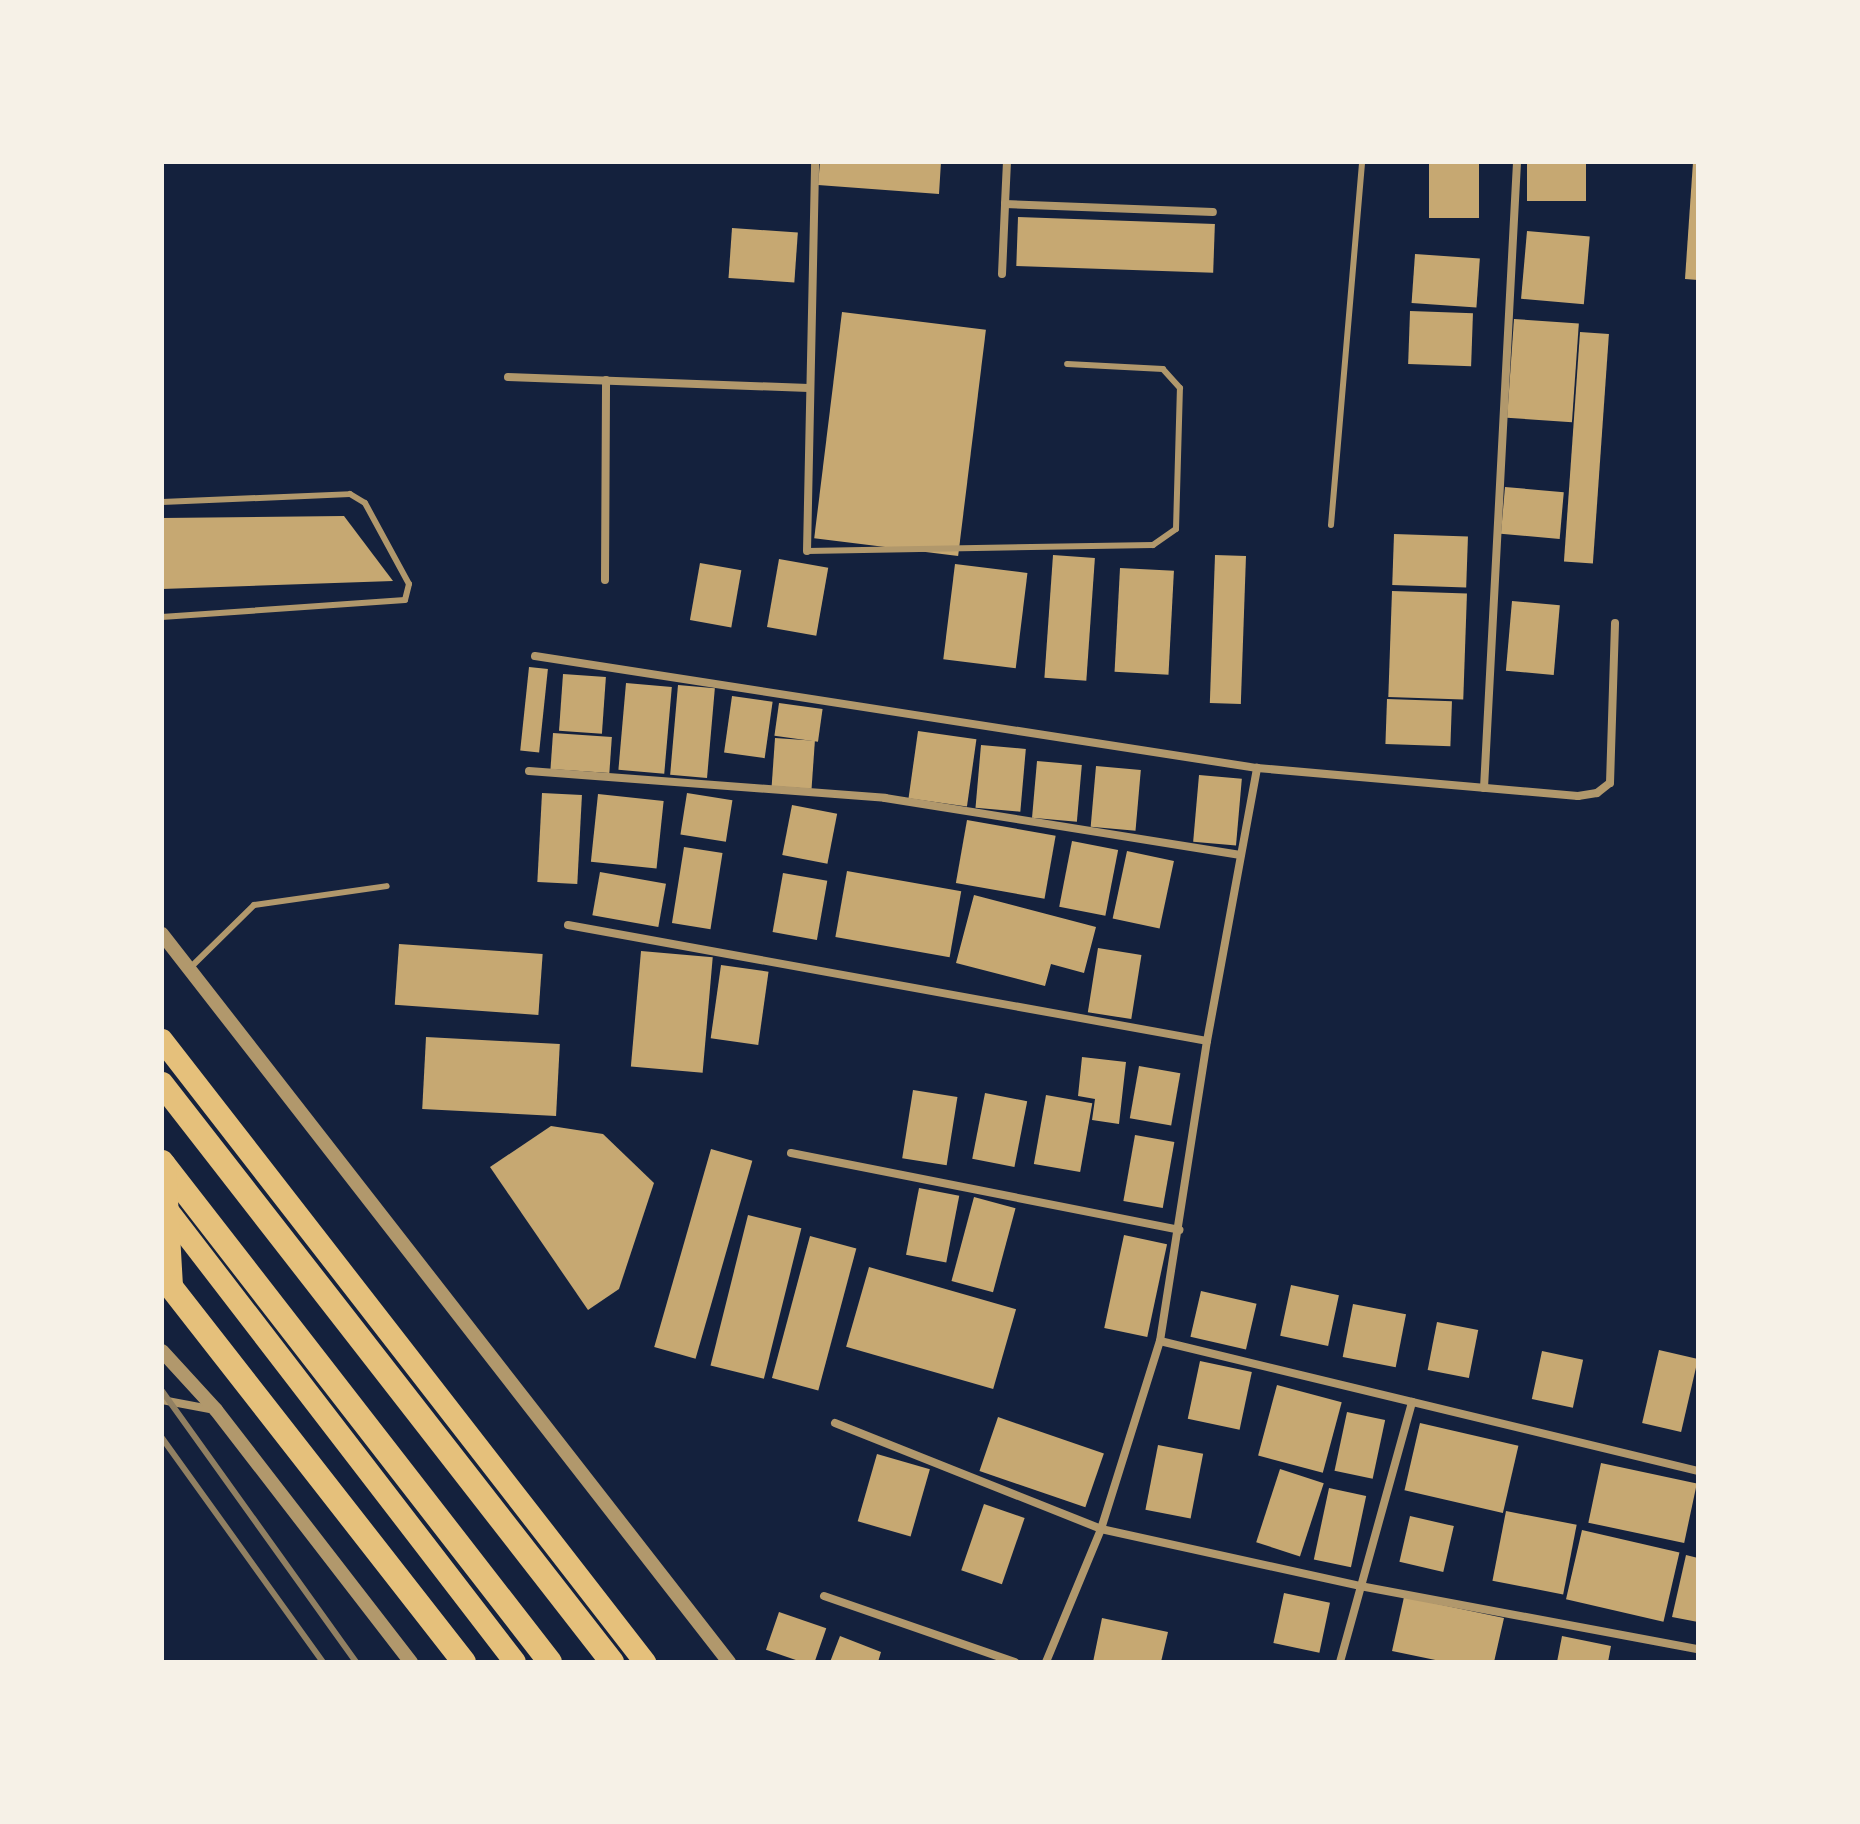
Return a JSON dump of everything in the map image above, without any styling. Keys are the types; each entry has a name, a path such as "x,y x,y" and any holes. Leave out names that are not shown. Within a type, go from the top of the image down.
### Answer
{"highway":[{"path":"162,1040 645,1662"},
{"path":"162,1084 612,1662"},
{"path":"163,1163 171,1287 464,1662"},
{"path":"163,1163 550,1662"},
{"path":"162,1203 515,1662"}],"street":[{"path":"807,551 815,162"},
{"path":"1002,274 1007,162"},
{"path":"1484,788 1517,162"},
{"path":"1005,204 1213,212"},
{"path":"508,377 809,388"},
{"path":"605,580 606,380"},
{"path":"535,656 1257,768 1578,796 1597,793 1610,783 1615,623"},
{"path":"1046,1662 1101,1529 1160,1341 1207,1041 1257,768"},
{"path":"529,771 885,798 1240,855"},
{"path":"568,925 1207,1041"},
{"path":"162,934 729,1662"},
{"path":"791,1153 1179,1230"},
{"path":"1160,1341 1698,1471"},
{"path":"162,1351 216,1410 411,1662"},
{"path":"162,1400 216,1410"},
{"path":"1340,1662 1412,1402"},
{"path":"835,1423 1101,1529 1360,1586 1698,1649"},
{"path":"824,1596 1015,1662"}],"lane":[{"path":"1331,525 1362,162"},
{"path":"807,551 1153,545 1176,529 1180,388 1163,369 1067,364"},
{"path":"162,502 350,494 365,503 409,584 405,600 162,617"},
{"path":"190,969 254,905 387,886"}],"building":[{"path":"820,162 941,162 939,194 818,185"},
{"path":"1429,162 1479,162 1479,218 1429,218"},
{"path":"1527,162 1586,162 1586,201 1527,201"},
{"path":"1693,162 1698,162 1698,280 1685,279"},
{"path":"1018,217 1215,224 1213,273 1016,266"},
{"path":"732,228 798,233 794,282 729,278"},
{"path":"1527,231 1590,236 1584,304 1521,299"},
{"path":"1415,254 1480,259 1476,307 1412,303"},
{"path":"1410,311 1473,313 1471,366 1408,364"},
{"path":"842,312 986,330 958,556 814,538"},
{"path":"1514,319 1579,324 1572,422 1507,418"},
{"path":"1580,332 1609,334 1593,563 1564,561"},
{"path":"1505,487 1564,492 1560,539 1501,534"},
{"path":"344,516 393,581 162,589 162,518"},
{"path":"1394,534 1468,537 1466,588 1392,585"},
{"path":"1053,555 1095,558 1086,681 1044,678"},
{"path":"1215,555 1246,556 1241,704 1210,703"},
{"path":"779,559 828,568 816,636 767,627"},
{"path":"700,563 741,570 731,627 690,620"},
{"path":"955,564 1027,573 1016,668 943,659"},
{"path":"1120,568 1174,571 1168,675 1115,672"},
{"path":"1392,591 1467,594 1463,700 1388,697"},
{"path":"1512,601 1560,605 1554,675 1506,671"},
{"path":"529,667 548,669 539,753 520,751"},
{"path":"563,674 606,677 602,734 559,731"},
{"path":"626,683 672,687 664,774 618,770"},
{"path":"678,685 715,688 707,778 670,775"},
{"path":"732,696 773,702 765,758 724,752"},
{"path":"1387,699 1452,701 1450,746 1385,744"},
{"path":"779,703 823,709 818,742 774,736"},
{"path":"918,731 976,739 967,807 909,798"},
{"path":"553,733 612,737 609,773 550,769"},
{"path":"775,738 815,741 812,789 772,786"},
{"path":"981,745 1026,749 1020,812 976,808"},
{"path":"1037,761 1082,765 1077,822 1032,818"},
{"path":"1096,766 1141,770 1136,831 1091,827"},
{"path":"1199,775 1242,779 1236,845 1193,842"},
{"path":"542,793 582,795 577,884 537,882"},
{"path":"687,793 732,800 726,842 680,834"},
{"path":"598,794 664,801 657,869 591,862"},
{"path":"792,805 837,814 827,864 782,855"},
{"path":"967,820 1056,836 1045,899 956,883"},
{"path":"1072,841 1118,850 1105,916 1059,907"},
{"path":"684,847 723,853 710,929 672,923"},
{"path":"1127,851 1174,861 1160,928 1113,918"},
{"path":"847,871 961,891 950,957 835,937"},
{"path":"600,872 666,884 658,927 592,915"},
{"path":"783,873 827,881 817,940 773,932"},
{"path":"974,895 1096,927 1084,973 1051,964 1045,986 956,963"},
{"path":"399,944 543,954 538,1015 395,1005"},
{"path":"1098,948 1141,955 1131,1019 1088,1012"},
{"path":"641,951 713,957 703,1073 631,1067"},
{"path":"721,965 769,972 758,1045 711,1038"},
{"path":"426,1037 560,1044 556,1116 422,1109"},
{"path":"1082,1057 1126,1062 1119,1124 1092,1120 1095,1099 1078,1096"},
{"path":"1139,1066 1180,1073 1171,1125 1130,1118"},
{"path":"913,1090 957,1097 947,1165 902,1158"},
{"path":"985,1093 1027,1101 1014,1167 972,1159"},
{"path":"1046,1095 1092,1103 1080,1172 1034,1164"},
{"path":"551,1126 603,1134 654,1183 619,1289 588,1310 490,1167"},
{"path":"1135,1135 1174,1142 1163,1208 1123,1201"},
{"path":"711,1149 752,1161 696,1359 654,1347"},
{"path":"919,1188 959,1196 946,1263 906,1255"},
{"path":"974,1197 1016,1208 993,1292 951,1281"},
{"path":"748,1215 801,1228 764,1379 711,1365"},
{"path":"1124,1235 1167,1244 1147,1337 1104,1328"},
{"path":"810,1236 856,1248 818,1390 772,1378"},
{"path":"869,1267 1016,1309 993,1389 846,1347"},
{"path":"1291,1285 1339,1295 1328,1346 1280,1336"},
{"path":"1201,1291 1257,1304 1246,1350 1190,1337"},
{"path":"1353,1304 1406,1314 1396,1367 1343,1357"},
{"path":"1437,1322 1478,1330 1469,1378 1428,1370"},
{"path":"1659,1350 1698,1359 1681,1432 1642,1423"},
{"path":"1542,1351 1583,1360 1573,1408 1532,1399"},
{"path":"1200,1361 1252,1372 1240,1430 1188,1419"},
{"path":"1277,1385 1342,1402 1323,1473 1258,1456"},
{"path":"1347,1412 1385,1420 1373,1479 1335,1471"},
{"path":"998,1417 1104,1453 1085,1507 979,1471"},
{"path":"1420,1423 1518,1446 1503,1513 1404,1490"},
{"path":"1158,1445 1203,1454 1191,1519 1145,1510"},
{"path":"877,1454 930,1469 911,1536 858,1521"},
{"path":"1601,1463 1697,1483 1684,1543 1588,1523"},
{"path":"1280,1469 1324,1483 1300,1556 1256,1542"},
{"path":"1329,1488 1366,1496 1351,1567 1314,1559"},
{"path":"984,1504 1025,1518 1002,1584 961,1570"},
{"path":"1506,1511 1577,1525 1563,1594 1492,1581"},
{"path":"1410,1516 1454,1526 1443,1572 1399,1562"},
{"path":"1582,1530 1679,1552 1663,1622 1566,1599"},
{"path":"1686,1555 1698,1558 1698,1622 1672,1617"},
{"path":"1284,1593 1330,1603 1319,1653 1273,1643"},
{"path":"1404,1597 1504,1618 1494,1662 1445,1662 1392,1651"},
{"path":"779,1612 826,1628 815,1662 801,1662 766,1650"},
{"path":"1102,1618 1168,1632 1161,1662 1093,1662"},
{"path":"840,1636 881,1652 878,1662 830,1662"},
{"path":"1562,1636 1611,1646 1608,1662 1557,1662"}],"railway":[{"path":"162,1391 356,1662"},
{"path":"162,1438 323,1662"}]}
